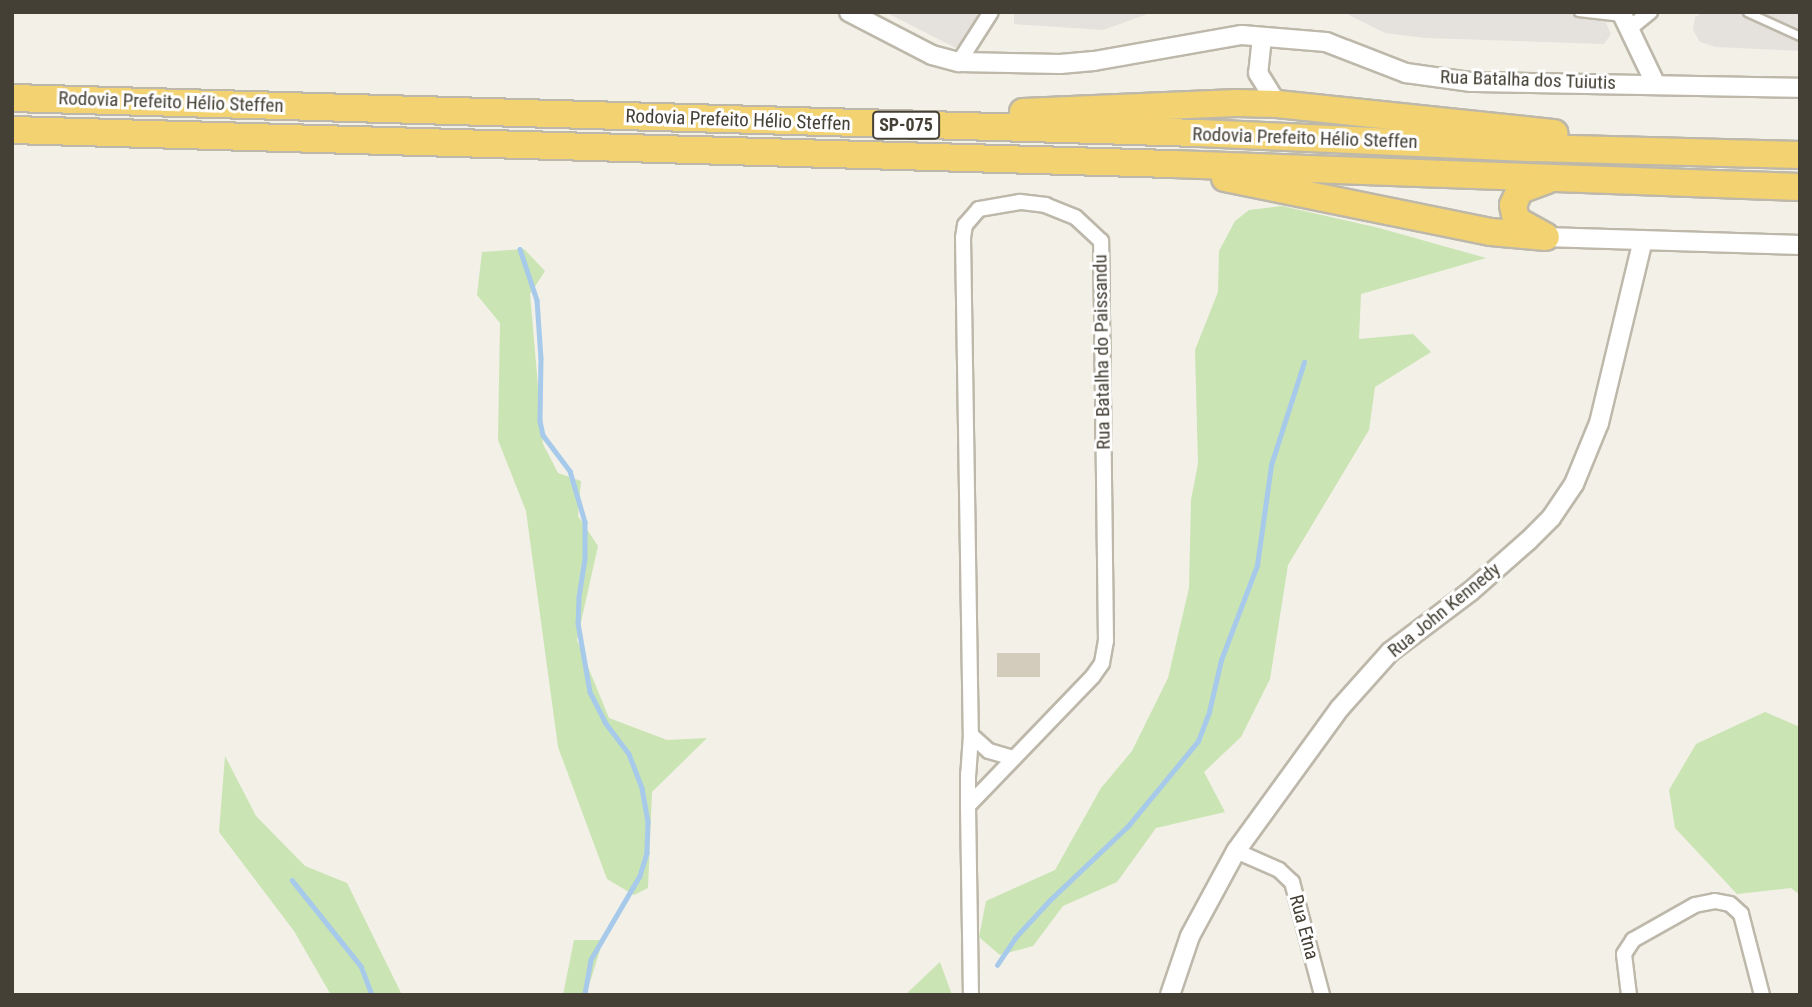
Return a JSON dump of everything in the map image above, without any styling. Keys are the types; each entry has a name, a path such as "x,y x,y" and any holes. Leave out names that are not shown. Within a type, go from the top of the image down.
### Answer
{"highway":[{"name":"Rodovia Prefeito Hélio Steffen","path":"12,98 1800,155"},
{"path":"728,120 1237,103 1278,104 1548,132 1662,150"},
{"name":"Rodovia Prefeito Hélio Steffen","path":"12,130 1173,164 1800,187"},
{"path":"1173,164 1232,180 1490,232 1546,237"},
{"path":"1546,237 1516,220 1513,205 1520,190 1557,177"}],"street":[{"name":"Rua Batalha dos Tuiutis","path":"849,12 932,55 959,62 1082,62 1242,35 1326,42 1384,66 1431,78 1471,82 1655,83 1800,88"},
{"path":"959,62 991,12"},
{"path":"1650,12 1625,19 1655,83"},
{"path":"1237,103 1258,73 1262,37"},
{"path":"1258,73 1278,104"},
{"name":"Rua Batalha do Paissandu","path":"968,806 1093,676 1102,663 1106,641 1101,241 1075,217 1046,205 1020,202 979,209 965,225 962,237 971,735 968,806 971,995"},
{"path":"1546,237 1800,245"},
{"name":"Rua John Kennedy","path":"1170,995 1190,936 1236,851 1332,718 1390,652 1471,591 1528,541 1551,518 1574,484 1599,423 1643,240"},
{"path":"971,735 989,751 1014,758"},
{"name":"Rua Etna","path":"1236,851 1279,870 1292,882 1322,995"},
{"path":"1629,995 1624,954 1633,940 1695,905 1715,901 1730,904 1741,914 1762,995"}],"lane":[{"path":"1578,12 1625,19"},
{"path":"1747,12 1800,36"}],"shaded area":[{"path":"885,12 979,12 966,37 956,48"},
{"path":"1014,12 1153,12 1103,30 1014,24"},
{"path":"1320,12 1601,12 1611,34 1604,44 1426,38 1385,33 1347,14"},
{"path":"1705,12 1800,12 1800,51 1716,47 1700,42 1693,30 1695,17"}],"green space":[{"path":"1282,206 1379,228 1486,258 1361,294 1359,339 1413,334 1431,352 1375,387 1369,430 1288,565 1270,679 1241,737 1204,772 1225,812 1156,828 1117,882 1063,906 1033,946 1000,955 979,937 986,901 1055,870 1101,788 1132,751 1168,678 1189,588 1191,500 1198,464 1195,350 1218,292 1219,251 1235,221 1249,210"},
{"path":"524,249 545,271 530,294 543,444 558,473 581,481 578,516 598,546 577,640 609,718 667,740 707,738 652,792 648,888 634,895 607,879 558,747 526,511 498,440 500,323 477,295 482,252"},
{"path":"1765,712 1800,727 1800,895 1791,888 1737,894 1675,828 1669,790 1696,744"},
{"path":"225,756 256,816 305,866 347,883 402,995 331,995 294,931 219,832"},
{"path":"574,940 603,940 586,995 563,995"},
{"path":"940,962 952,995 905,995"}],"building":[{"path":"997,653 1040,653 1040,677 997,677"}],"waterway":[{"path":"520,249 537,300 541,358 540,421 543,435 570,471 585,522 585,559 578,623 590,692 605,722 629,754 642,788 648,821 647,853 640,876 591,960 585,995"},
{"path":"997,965 1015,938 1050,900 1128,826 1198,741 1209,712 1221,660 1257,565 1271,465 1304,362"},
{"path":"292,880 361,966 372,995"}]}
